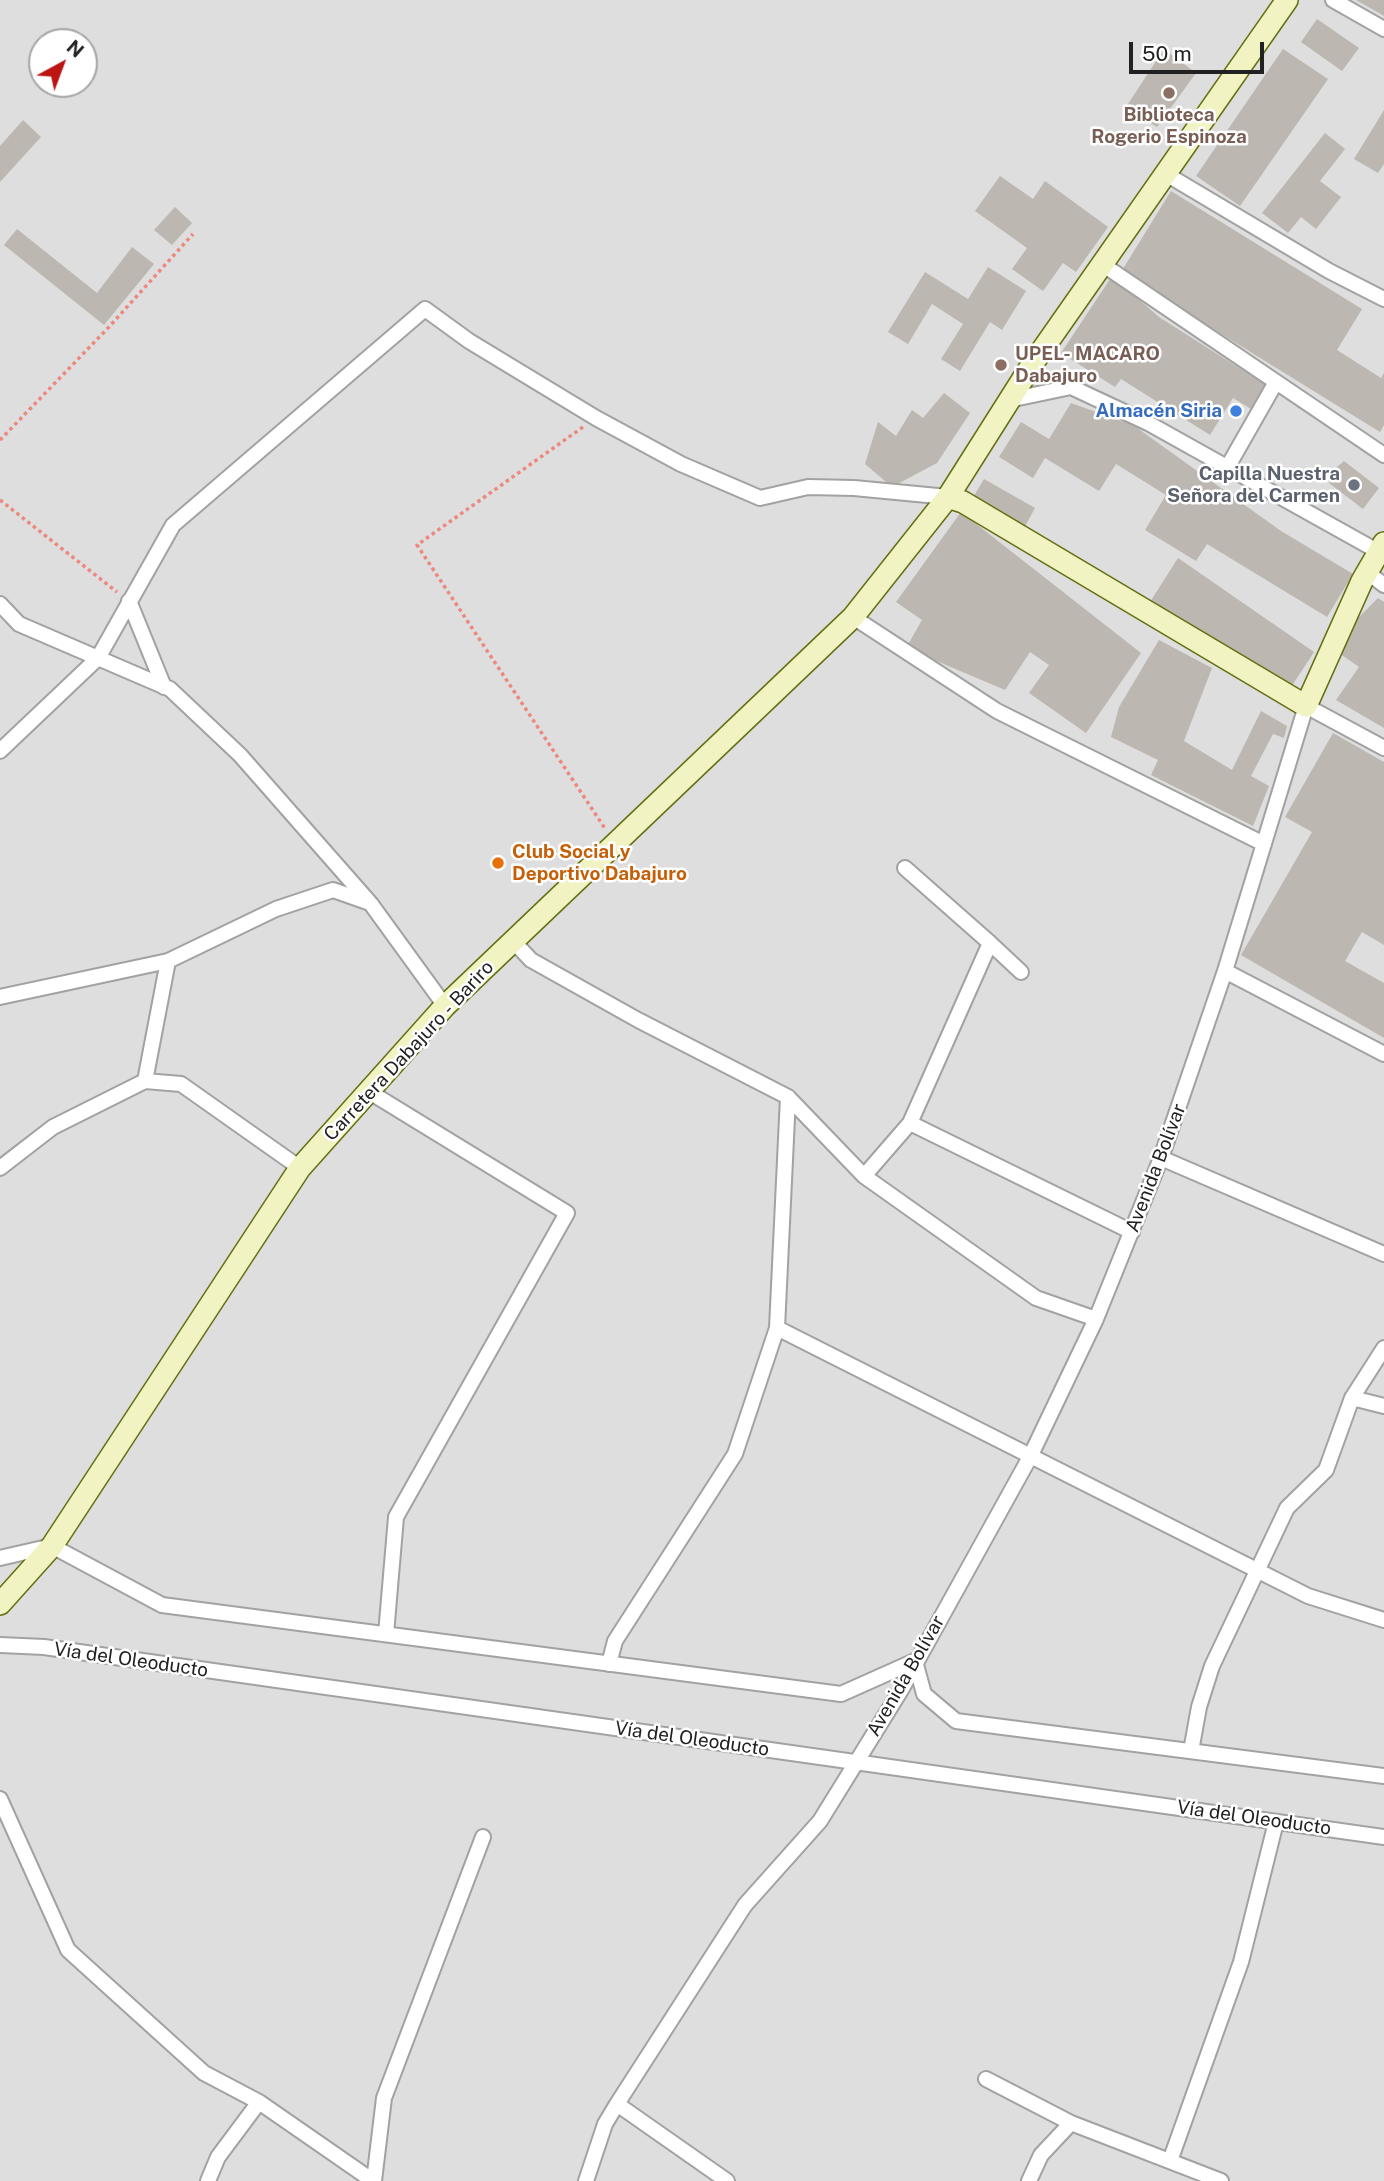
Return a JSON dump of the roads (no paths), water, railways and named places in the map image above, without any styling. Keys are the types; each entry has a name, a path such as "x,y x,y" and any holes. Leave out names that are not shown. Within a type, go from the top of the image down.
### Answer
{"street":[{"name":"Carretera Dabajuro - Bariro","path":"0,1604 52,1546 300,1168 445,1006 853,617 948,497 1009,400 1287,0"},
{"path":"1332,0 1384,29"},
{"path":"1166,174 1329,271 1384,299"},
{"path":"1102,264 1384,455"},
{"path":"0,751 98,658 173,525 425,309 469,341 596,418 681,464 760,498 808,487 854,488 948,497 963,502 1306,706 1384,748"},
{"path":"1227,468 1276,382"},
{"path":"1009,400 1071,387 1147,423 1227,468 1381,547"},
{"name":"Avenida Bolívar","path":"586,2181 605,2124 617,2104 745,1905 820,1821 915,1661 1030,1457 1096,1320 1161,1158 1225,971 1306,706 1376,579 1381,547"},
{"path":"129,601 164,687"},
{"path":"0,604 19,624 164,687 240,755 371,904 445,1006"},
{"path":"853,617 997,711 1264,844"},
{"path":"905,868 1021,972"},
{"path":"0,997 168,961 276,909 333,890 371,904"},
{"path":"513,941 531,960 638,1020 788,1097 864,1175 1036,1298 1096,1320"},
{"path":"864,1175 910,1123 990,943"},
{"path":"145,1081 168,961"},
{"path":"1225,971 1384,1054"},
{"path":"0,1168 53,1127 145,1081 181,1084 300,1168"},
{"path":"368,1091 567,1213 396,1517 386,1634"},
{"path":"609,1664 615,1641 735,1454 777,1328 788,1097"},
{"path":"910,1123 1132,1232"},
{"path":"1161,1158 1384,1254"},
{"path":"777,1328 1308,1596 1384,1620"},
{"path":"1191,1751 1199,1707 1212,1666 1257,1570 1287,1508 1326,1470 1352,1398 1384,1348"},
{"path":"1352,1398 1384,1406"},
{"path":"0,1558 52,1546 162,1605 841,1694 915,1661 924,1694 957,1721 1384,1776"},
{"name":"Vía del Oleoducto","path":"0,1645 44,1647 1384,1837"},
{"path":"0,1799 68,1950 204,2073 259,2102 374,2181 384,2098 483,1837"},
{"path":"1170,2161 1241,1962 1276,1822"},
{"path":"986,2080 1071,2123 1220,2181"},
{"path":"208,2181 219,2157 259,2102"},
{"path":"617,2104 727,2181"},
{"path":"1028,2181 1041,2155 1071,2123"}],"place":[{"name":"Biblioteca Rogerio Espinoza","path":"1169,93"},
{"name":"UPEL- MACARO Dabajuro","path":"1001,365"},
{"name":"Almacén Siria","path":"1236,411"},
{"name":"Capilla Nuestra Señora del Carmen","path":"1354,485"},
{"name":"Club Social y Deportivo Dabajuro","path":"498,863"}]}
